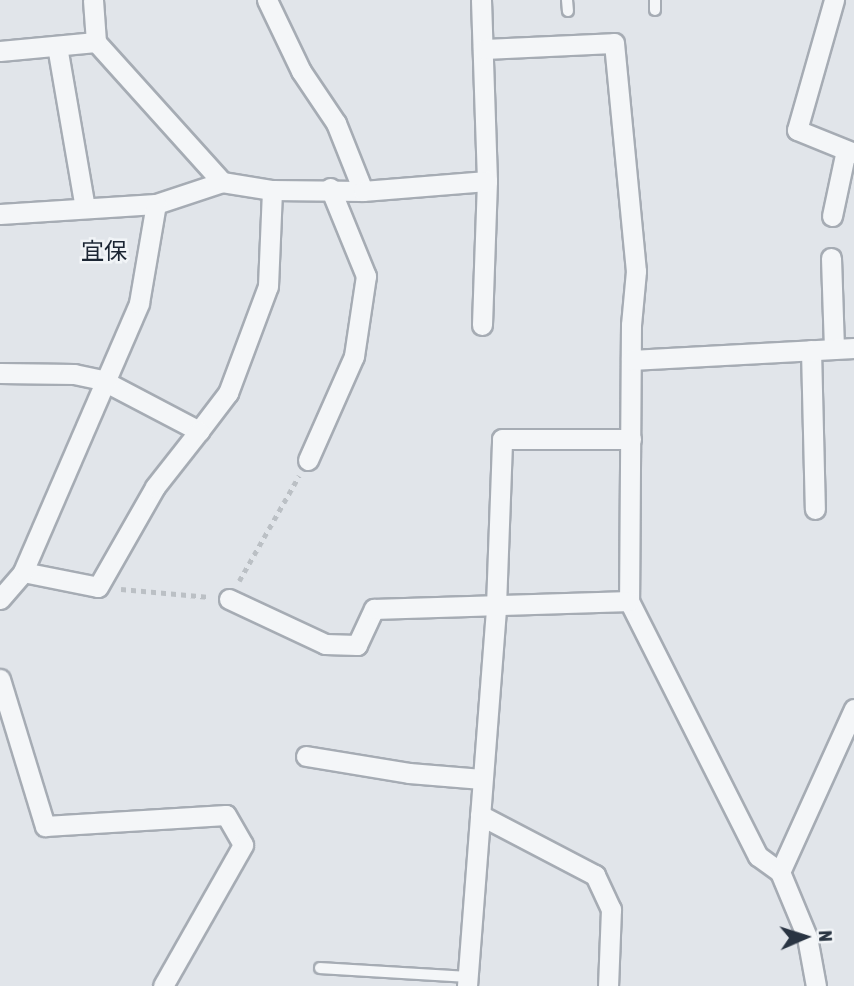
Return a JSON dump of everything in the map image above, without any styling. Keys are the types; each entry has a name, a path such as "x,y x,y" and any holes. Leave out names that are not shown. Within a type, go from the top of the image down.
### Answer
{"street":[{"path":"267,0 301,71 336,123 363,191"},
{"path":"481,0 487,181 482,326"},
{"path":"832,216 850,152 797,130 834,0"},
{"path":"98,1 96,42 222,182"},
{"path":"0,51 96,42"},
{"path":"483,49 614,43 635,271 631,360 629,601 758,856 780,872 807,937 816,986"},
{"path":"57,46 85,208"},
{"path":"0,214 156,204 222,182 272,190 330,188 363,191 487,181"},
{"path":"308,460 354,356 366,276 330,188"},
{"path":"23,572 98,587 155,487 228,393 268,286 272,190"},
{"path":"0,599 23,572 102,380 139,303 156,204"},
{"path":"831,258 834,349"},
{"path":"631,360 854,348"},
{"path":"811,350 815,509"},
{"path":"0,373 74,374 102,380 199,431"},
{"path":"467,982 496,606 502,439 631,439"},
{"path":"229,599 325,644 357,645 374,609 629,601"},
{"path":"0,679 45,826 226,815 243,845 163,986"},
{"path":"780,872 854,709"},
{"path":"306,756 482,779"},
{"path":"480,815 595,875 611,909 608,986"}],"lane":[{"path":"320,968 467,982"}],"path":[{"path":"98,587 229,599 308,460"}],"district":[{"name":"宜保","path":"104,251"}]}
